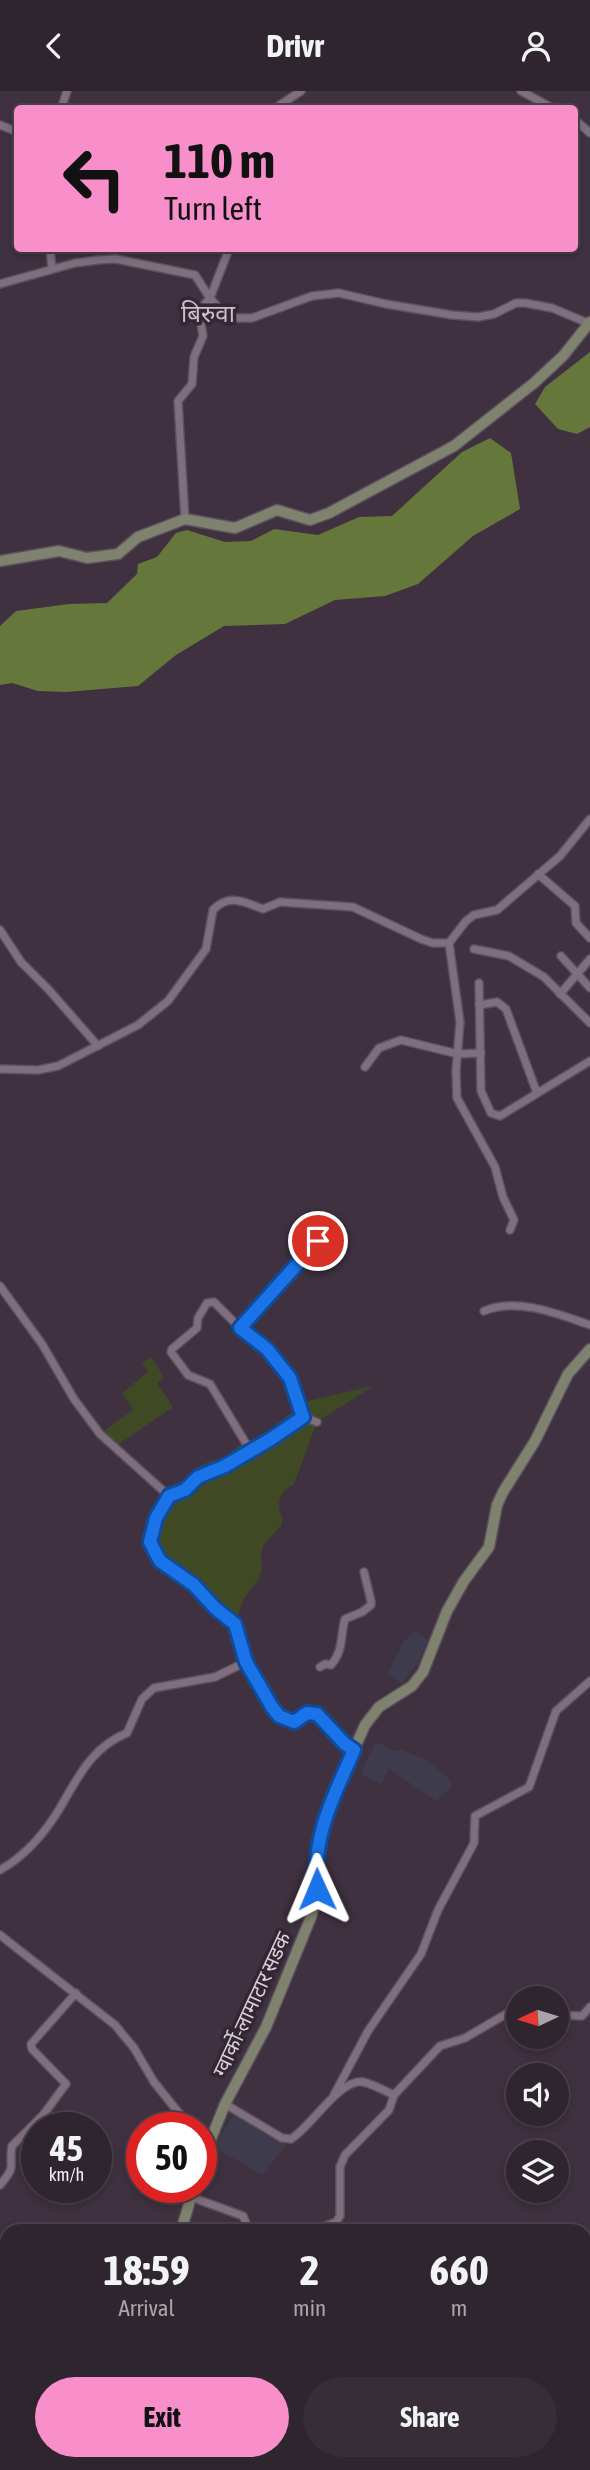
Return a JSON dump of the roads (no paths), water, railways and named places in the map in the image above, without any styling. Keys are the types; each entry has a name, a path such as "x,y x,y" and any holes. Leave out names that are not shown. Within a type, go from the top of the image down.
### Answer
{"main road":[{"path":"0,561 59,551 87,558 118,554 138,537 185,519 235,528 277,510 310,520 329,513 454,446 534,383 563,356 589,322"},
{"name":"ग्वार्को-लामाटार सडक","path":"217,2119 267,2027 312,1917 316,1898 317,1849 328,1808 354,1750 373,1713 412,1686 423,1672 447,1611 464,1581 489,1547 497,1505 503,1492 535,1441 568,1374 590,1349"},
{"path":"183,2224 189,2203"}],"street":[{"path":"280,105 301,91"},
{"path":"522,91 547,105"},
{"path":"0,125 14,131"},
{"path":"0,131 14,131"},
{"path":"50,252 52,269"},
{"path":"185,519 178,401 192,384 194,357 203,336 201,308 210,298 228,252"},
{"path":"0,284 86,261 116,260 195,275 227,317 238,319 251,318 312,296 339,293 452,315 478,317 494,314 516,303 525,303 552,308 589,322"},
{"path":"510,1230 514,1220 503,1197 495,1167 457,1098 458,1007 449,943 466,921 474,915 498,910 560,856 590,819"},
{"path":"538,874 575,906 576,923 590,938"},
{"path":"0,1069 38,1070 58,1066 138,1025 168,1001 206,949 213,910 225,900 242,901 262,909 280,902 353,907 421,939 433,943 449,943"},
{"path":"0,930 20,962 49,990 98,1046"},
{"path":"474,949 509,956 544,977 590,1023"},
{"path":"561,956 590,988"},
{"path":"560,994 590,959"},
{"path":"479,983 481,1091 491,1114 500,1116 590,1061"},
{"path":"479,1005 497,1002 506,1009 537,1093"},
{"path":"365,1067 379,1048 401,1040 458,1054 481,1053"},
{"path":"240,1328 318,1241"},
{"path":"0,1286 42,1344 74,1399 100,1434 169,1496"},
{"path":"250,1450 210,1384 188,1375 171,1352 197,1328 198,1318 207,1303 215,1301 240,1328 267,1349 290,1378 303,1417"},
{"path":"484,1311 502,1305 516,1306 554,1313 590,1325"},
{"path":"303,1417 317,1422"},
{"path":"303,1417 225,1466 198,1477 185,1490 169,1496 156,1518 150,1542 160,1561 194,1585 215,1608 235,1624 246,1662 279,1716 294,1722 307,1713 317,1714 354,1750"},
{"path":"320,1667 331,1665 334,1661 343,1643 345,1619 371,1605 364,1572"},
{"path":"0,1870 40,1836 59,1810 81,1770 113,1738 127,1733 142,1699 154,1688 215,1677 246,1662"},
{"path":"225,2104 287,2140 300,2133 319,2114 334,2095 345,2070 369,2031 421,1954 438,1910 474,1843 475,1816 528,1787 556,1711 590,1681"},
{"path":"0,1935 114,2025 134,2048 154,2082 178,2112"},
{"path":"0,2185 11,2172 12,2146 43,2115 66,2084 32,2049 31,2044 76,1993"},
{"path":"569,2015 582,2015 590,2007"},
{"path":"331,2224 336,2222 340,2215 340,2167 345,2155 389,2110 394,2095 440,2046 465,2038 506,2014"},
{"path":"334,2095 356,2083 364,2082 394,2095"},
{"path":"215,2203 243,2216 247,2224"}],"district":[{"name":"बिरुवा","path":"208,313"}]}
